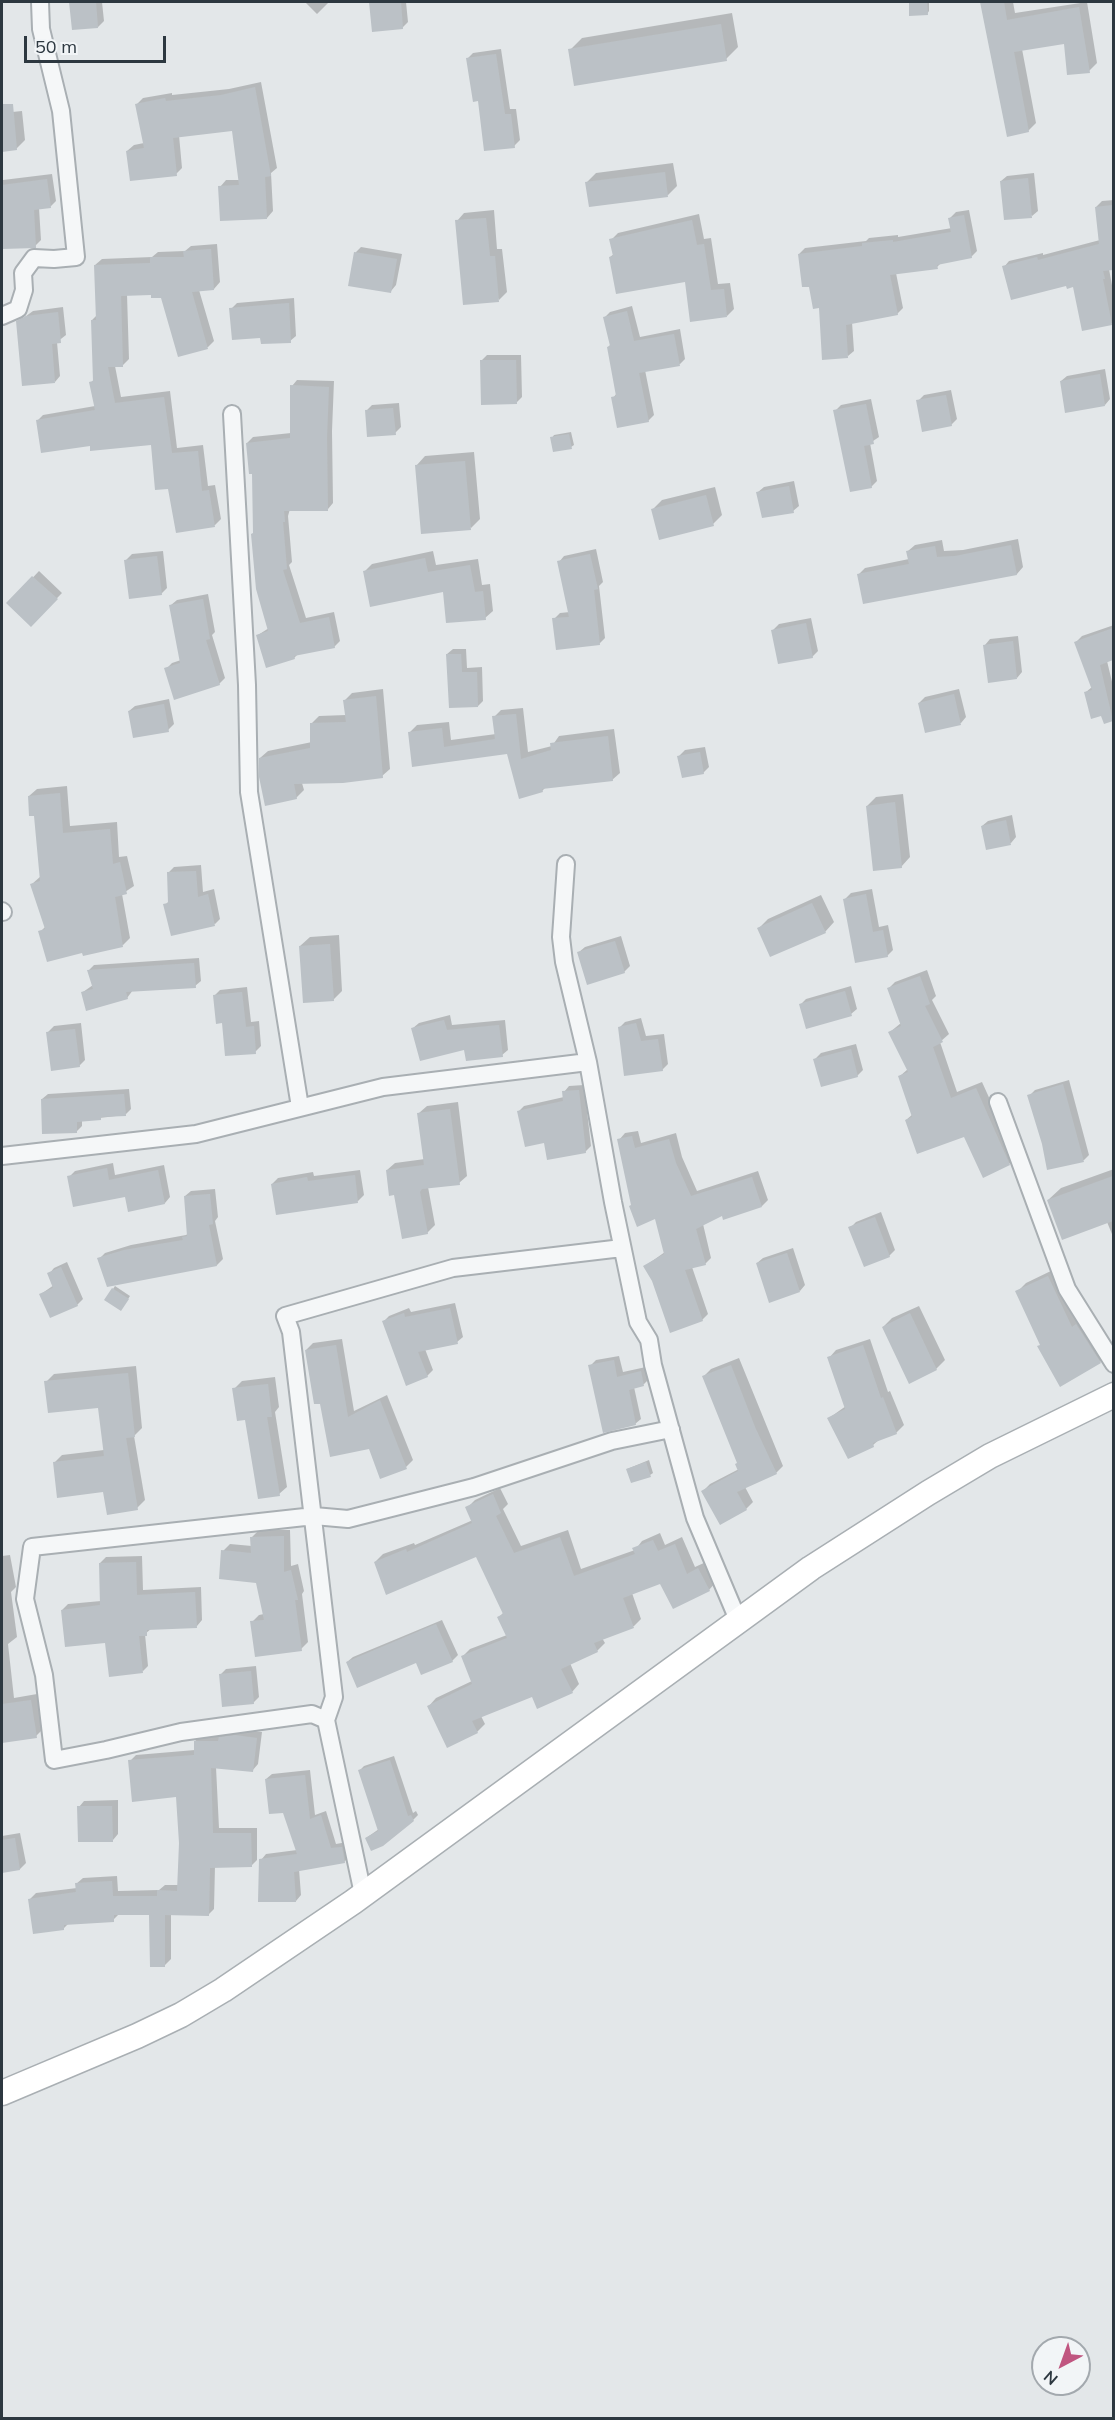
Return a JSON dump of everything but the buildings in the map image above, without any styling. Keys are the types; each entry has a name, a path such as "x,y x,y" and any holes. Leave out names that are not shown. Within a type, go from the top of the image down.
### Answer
{"main road":[{"path":"2,2093 181,2015 223,1990 363,1894 811,1568 990,1456 1113,1395"}],"street":[{"path":"2,316 18,309 24,290 23,273 34,258 76,257 61,111 41,29 40,2"},
{"path":"232,414 247,685 249,792 300,1107"},
{"path":"566,864 562,945 588,1062 638,1322 649,1340 653,1365 695,1518 738,1620"},
{"path":"2,1155 196,1134 383,1087 588,1062"},
{"path":"998,1102 1067,1289 1113,1364"},
{"path":"363,1894 326,1720 334,1697 291,1332 285,1316 453,1268 622,1248"},
{"path":"326,1720 312,1714 181,1732 54,1760 44,1675 25,1599 32,1547 314,1516 348,1519 474,1487 612,1441 671,1429"}]}
